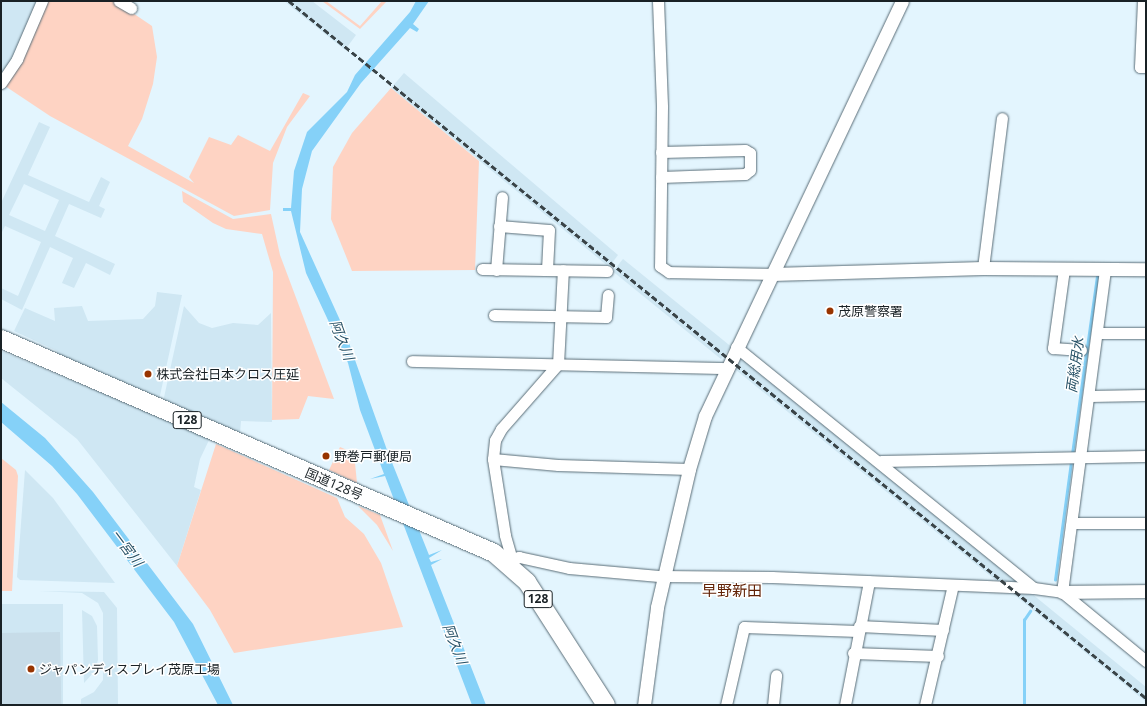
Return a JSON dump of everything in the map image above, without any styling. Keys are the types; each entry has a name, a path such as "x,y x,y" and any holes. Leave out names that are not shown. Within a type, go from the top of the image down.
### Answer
{"highway":[{"name":"国道128号","path":"1,339 494,553 509,561 526,582 606,705"}],"street":[{"path":"1,83 17,59 42,1"},
{"path":"118,1 131,8"},
{"path":"658,1 661,152 659,263 664,269 772,274 983,268 1146,269"},
{"path":"644,705 654,626 689,469 705,416 726,368 902,1"},
{"path":"1143,1 1140,67 1146,67"},
{"path":"983,268 1002,118"},
{"path":"661,152 745,150 750,153 750,170 745,174 661,177"},
{"path":"496,270 502,197"},
{"path":"499,226 549,230 547,270"},
{"path":"482,269 607,271"},
{"path":"1064,269 1053,348 1081,350"},
{"path":"1062,592 1082,458 1105,269"},
{"path":"563,270 558,364 501,429 495,440 493,459 509,561 519,557 569,568 665,576 869,581 1034,588 1062,592 1146,591"},
{"path":"494,315 606,317 608,295"},
{"path":"1097,333 1146,333"},
{"path":"736,347 881,461 1034,588"},
{"path":"412,361 726,368"},
{"path":"1089,396 1146,395"},
{"path":"881,461 1146,456"},
{"path":"493,459 558,465 689,469"},
{"path":"1072,523 1146,523"},
{"path":"844,705 853,653 869,581"},
{"path":"925,705 938,656 953,585"},
{"path":"1062,592 1146,661"},
{"path":"726,705 744,627 943,630"},
{"path":"1132,649 1146,649"},
{"path":"853,653 938,656"},
{"path":"773,705 776,675"}],"shaded area":[{"path":"1,1 37,1 11,60 1,75"},
{"path":"47,1 115,1 152,26 157,57 153,84 142,119 128,146 194,183 189,177 209,137 231,145 238,135 270,151 303,93 310,96 287,127 273,163 270,210 234,216 50,116 5,86"},
{"path":"284,1 312,1 356,35 345,50"},
{"path":"322,1 326,1 360,26 382,1 387,1 360,29"},
{"path":"404,73 618,255 609,267 391,88"},
{"path":"391,88 479,161 475,270 352,271 331,219 333,167 352,133"},
{"path":"39,122 50,127 28,175 89,202 101,177 110,182 99,206 105,209 101,218 69,204 55,236 115,264 110,275 86,263 74,288 62,283 73,258 50,247 22,310 1,299 1,288 18,296 41,242 5,226 1,234 1,203","holes":["24,184 59,200 45,231 9,215"]},
{"path":"182,191 233,219 271,214 280,255 334,399 308,396 299,419 272,420 273,272 262,234 226,229 213,223 183,202"},
{"path":"623,259 731,346 721,359 613,271"},
{"path":"157,292 182,295 159,400 57,355 57,351 14,331 25,308 55,321 54,308 82,306 88,321 143,319 155,306"},
{"path":"184,306 199,323 212,328 233,323 258,325 271,313 272,422 241,421 240,434 163,402"},
{"path":"1,351 210,438 200,459 194,487 201,490 177,566 77,439 1,378"},
{"path":"739,357 1021,585 1014,595 731,366"},
{"path":"216,444 337,498 345,517 364,534 381,563 403,627 234,653 210,610 177,566"},
{"path":"340,447 354,453 357,483 329,470"},
{"path":"1,458 16,470 18,476 12,591 1,591"},
{"path":"25,470 53,498 115,583 20,580 17,577"},
{"path":"358,506 380,515 393,551 377,525"},
{"path":"1007,589 1026,589 1146,687 1146,702"},
{"path":"39,591 104,592 117,608 118,705 81,705 81,699 94,692 103,680 103,613 98,603 82,593"},
{"name":"ジャパンディスプレイ茂原工場","path":"1,604 63,604 63,705 1,705"},
{"path":"82,610 92,616 97,626 98,660 94,672 84,683"}],"water":[{"name":"阿久川","path":"416,1 429,1 413,24 419,29 417,32 410,28 361,83 312,151 302,189 300,232 344,329 387,450 429,555 442,550 429,558 431,562 442,559 431,565 486,705 472,705 385,476 370,479 384,474 360,410 348,363 306,273 291,211 283,211 283,208 291,208 294,171 307,132 347,92 355,75 410,12"},
{"name":"一宮川","path":"1,402 45,438 93,492 193,624 233,705 218,705 174,622 77,494 52,466 1,422"}],"building":[{"name":"ジャパンディスプレイ茂原工場","path":"60,632 61,705 2,705 1,633"}],"waterway":[{"name":"両総用水","path":"1072,454 1097,277"},
{"name":"両総用水","path":"1055,580 1071,461"},
{"name":"両総用水","path":"1024,705 1024,620 1030,611"}],"railway":[{"path":"289,1 1146,698"}],"place":[{"name":"茂原警察署","path":"830,311"},
{"name":"株式会社日本クロス圧延","path":"148,374"},
{"name":"野巻戸郵便局","path":"326,456"},
{"name":"ジャパンディスプレイ茂原工場","path":"31,669"}],"district":[{"name":"早野新田","path":"732,591"}]}
